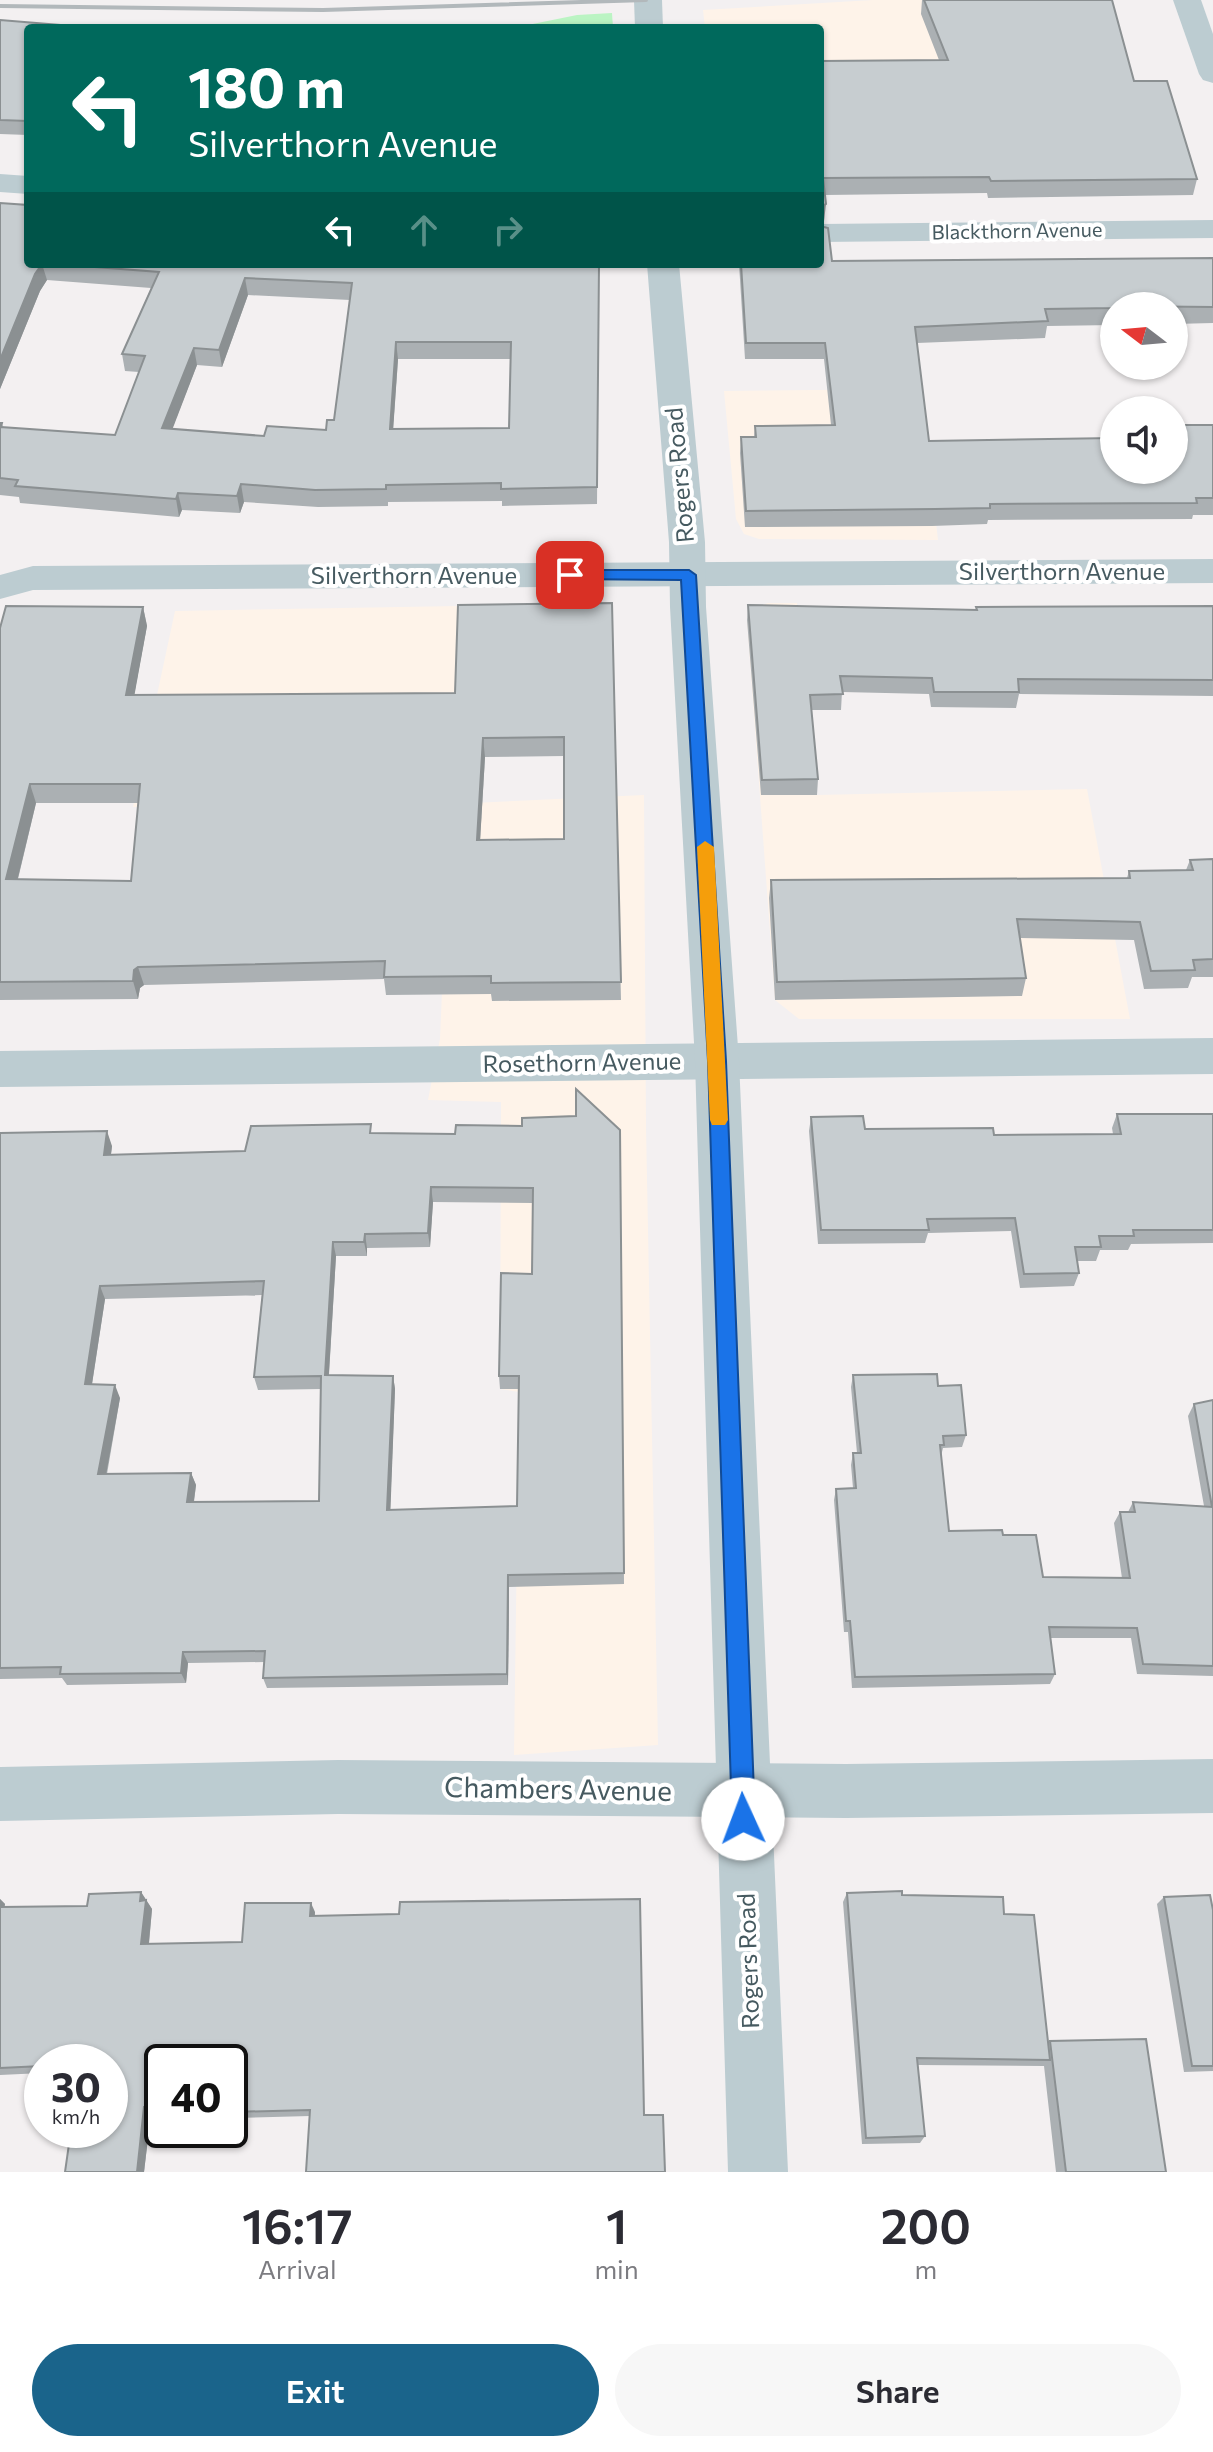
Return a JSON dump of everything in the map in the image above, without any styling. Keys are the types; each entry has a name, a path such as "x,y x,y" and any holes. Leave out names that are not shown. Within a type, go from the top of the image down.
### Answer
{"street":[{"path":"648,0 649,24"},
{"path":"1187,0 1213,74"},
{"path":"0,183 24,185"},
{"name":"Blackthorn Avenue","path":"824,233 1213,229"},
{"name":"Rogers Road","path":"663,268 689,575 717,1061 758,2172"},
{"name":"Silverthorn Avenue","path":"11,579 1213,571"},
{"name":"Rosethorn Avenue","path":"0,1069 1213,1056"},
{"name":"Chambers Avenue","path":"0,1794 338,1787 742,1791 1213,1786"}],"shaded area":[{"path":"873,0 984,0 1005,75 824,98 824,24 705,24 703,10"},
{"path":"921,389 938,540 759,539 744,534 736,519 724,391"},
{"path":"768,603 797,603 817,795 1087,789 1130,1019 799,1019 775,1000 747,620 750,609"},
{"path":"459,606 451,804 644,795 646,1127 658,1745 514,1755 519,1392 500,1389 501,1102 428,1100 440,1039 448,849 402,804 133,807 175,611"}],"green space":[{"path":"612,13 613,24 533,24 577,15"}],"building":[{"path":"924,0 1112,0 1134,81 1167,81 1197,179 991,181 989,177 824,178 824,61 948,60"},
{"path":"0,20 48,24 24,24 24,121 0,120"},
{"path":"0,203 24,205 24,268 39,268 0,360"},
{"path":"824,227 828,228 832,261 1213,258 1213,307 1188,307 1188,292 1100,292 1100,308 1045,309 1048,321 915,327 929,441 1100,438 1100,484 1188,484 1188,425 1213,425 1213,498 1196,498 1197,503 990,504 990,508 746,511 741,437 756,437 755,426 835,425 825,343 746,343 741,268 824,268"},
{"path":"108,268 599,268 597,487 501,489 501,483 315,490 241,484 237,496 178,493 176,499 15,486 18,480 0,478 0,423 1,427 115,435 145,356 122,354 159,272","holes":["245,278 352,283 334,420 327,420 326,430 267,426 264,436 162,428 194,348 219,350","396,342 511,342 509,428 390,429"]},
{"path":"612,603 621,982 491,983 491,976 384,977 385,961 138,967 134,970 133,981 0,982 0,628 6,606 143,607 126,695 455,693 458,605","holes":["564,737 564,839 477,840 483,738","30,784 140,784 131,881 6,879"]},
{"path":"748,605 977,610 976,607 1213,606 1213,680 1018,679 1019,692 934,692 932,678 840,676 843,694 810,695 818,779 762,780"},
{"path":"1213,859 1213,959 1193,960 1195,970 1151,971 1140,922 1017,919 1026,978 777,982 771,880 1130,878 1129,871 1193,870 1190,860"},
{"path":"576,1089 620,1130 624,1573 508,1575 507,1674 263,1678 265,1651 183,1652 181,1673 60,1674 61,1667 0,1668 0,1133 107,1131 104,1155 245,1151 251,1126 371,1124 370,1133 455,1134 456,1125 522,1126 522,1118 576,1116","holes":["431,1187 533,1188 532,1274 501,1273 499,1376 519,1376 517,1506 387,1510 393,1376 325,1375 333,1242 364,1242 365,1234 428,1233","264,1281 254,1377 321,1376 319,1501 187,1502 191,1473 98,1474 115,1385 85,1384 100,1286"]},
{"path":"1117,1114 1213,1114 1213,1230 1133,1230 1134,1236 1099,1236 1101,1247 1075,1247 1079,1273 1024,1274 1015,1218 927,1219 929,1230 821,1230 811,1117 863,1116 865,1129 993,1128 994,1135 1121,1134"},
{"path":"937,1374 938,1386 961,1385 966,1435 943,1436 944,1445 940,1445 949,1531 1002,1530 1003,1535 1036,1535 1043,1577 1130,1578 1120,1512 1135,1512 1133,1502 1212,1507 1194,1404 1213,1400 1213,1666 1143,1664 1137,1628 1049,1627 1055,1674 855,1677 850,1621 846,1621 836,1489 856,1488 853,1453 861,1453 853,1375"},
{"path":"902,1891 902,1895 1003,1897 1004,1914 1034,1915 1050,2060 917,2058 925,2136 866,2138 847,1893"},
{"path":"141,1892 140,1901 146,1900 141,1944 242,1942 245,1903 311,1903 310,1916 399,1914 400,1902 640,1899 644,2115 663,2115 665,2172 306,2172 310,2110 248,2112 248,2044 144,2044 144,2107 137,2172 65,2172 68,2148 128,2148 128,2044 24,2044 24,2067 0,2068 0,1907 87,1906 89,1894"},
{"path":"1210,1895 1213,1910 1213,2066 1192,2066 1164,1897"},
{"path":"1146,2039 1166,2172 1066,2172 1050,2041"}],"railway":[{"path":"0,6 323,10 646,0"}],"slow traffic":[{"path":"705,847 719,1120"}],"route":[{"path":"570,575 689,575 688,607 704,816 717,1061 743,1819"}]}
